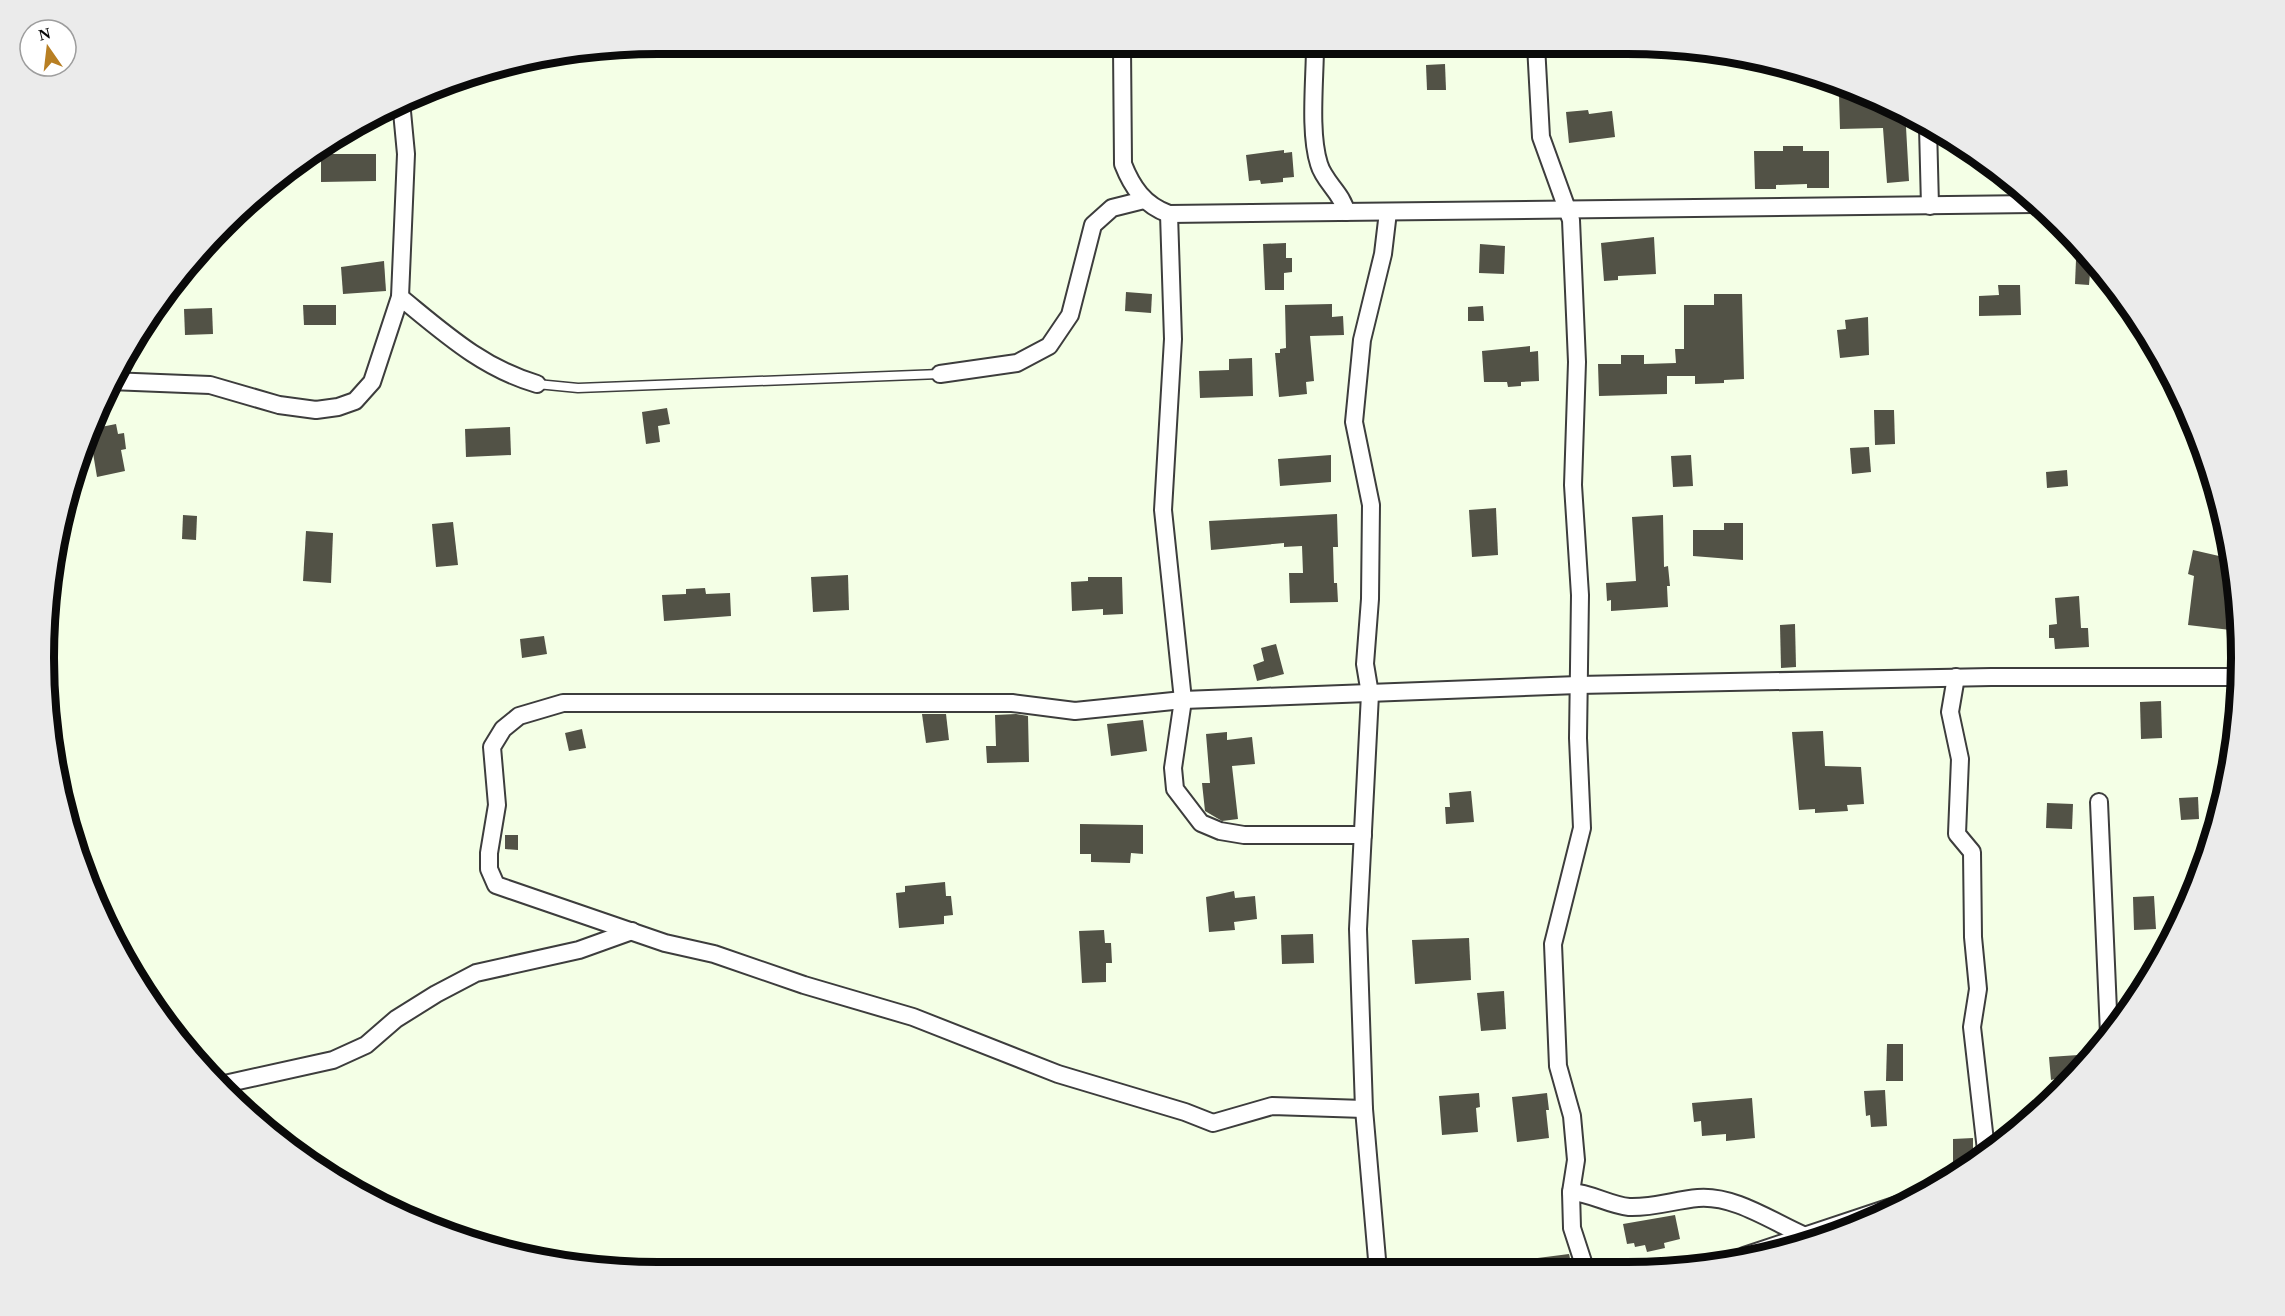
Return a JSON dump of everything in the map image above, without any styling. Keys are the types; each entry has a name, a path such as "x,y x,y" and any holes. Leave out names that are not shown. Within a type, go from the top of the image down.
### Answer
{"street":[{"path":"1122,54 1123,164 1130,181 1144,200 1155,209 1169,214 2025,204"},
{"path":"1315,54 1316,154 1323,175 1340,196 1346,212"},
{"path":"1536,54 1541,137 1568,210 1572,229 1577,362 1573,485 1580,595 1578,685 1582,828 1553,944 1558,1066 1572,1116 1576,1160 1571,1192 1572,1227 1583,1262"},
{"path":"121,381 210,385 279,405 316,410 338,407 355,401 372,381 400,297 406,154 403,111"},
{"path":"1928,135 1930,206"},
{"path":"940,374 1017,363 1049,346 1070,315 1094,225 1112,208 1144,200"},
{"path":"1377,1262 1364,1109 1358,929 1370,694 1365,664 1370,600 1371,505 1354,422 1362,340 1383,254 1388,212"},
{"path":"1169,214 1173,339 1163,510 1183,700 1173,768 1175,789 1201,823 1220,831 1244,835 1363,835"},
{"path":"400,297 476,358 496,369 537,384"},
{"path":"1956,677 1950,712 1960,759 1957,834 1972,852 1973,937 1978,989 1972,1027 1985,1144"},
{"path":"1364,1109 1272,1106 1213,1123 1185,1112 1058,1074 913,1017 804,986 714,954 665,944 496,885 489,869 489,853 497,805 492,747 503,729 519,716 563,703 1012,703 1075,711 1183,700 1578,685 1956,677 2231,677"},
{"path":"2099,802 2109,1023"},
{"path":"228,1082 333,1060 366,1045 396,1019 435,994 476,974 579,950 632,932"},
{"path":"1571,1192 1582,1192 1627,1207 1649,1207 1700,1198 1718,1200 1739,1205 1803,1235"},
{"path":"1800,1236 1807,1234"}],"lane":[{"path":"537,384 590,388 940,374"}],"building":[{"path":"1445,64 1446,90 1427,90 1426,65"},
{"path":"1839,95 1858,100 1914,127 1906,127 1909,181 1887,183 1883,128 1840,129"},
{"path":"1588,110 1589,114 1612,111 1615,137 1569,143 1566,112"},
{"path":"1783,146 1803,146 1803,151 1829,151 1829,188 1807,188 1807,184 1776,185 1776,189 1755,189 1754,151 1783,151"},
{"path":"1284,150 1284,153 1292,152 1294,177 1283,178 1283,182 1261,184 1260,180 1249,181 1246,155"},
{"path":"325,154 376,154 376,181 321,182 321,157"},
{"path":"1654,237 1656,274 1618,276 1618,280 1604,281 1601,243"},
{"path":"1286,243 1286,258 1292,258 1292,272 1284,273 1284,290 1265,290 1263,244"},
{"path":"1480,244 1505,246 1504,274 1479,273"},
{"path":"2076,260 2081,260 2090,271 2089,285 2075,284"},
{"path":"384,261 386,291 343,294 341,267"},
{"path":"1998,285 2020,285 2021,315 1979,316 1979,296 1999,295"},
{"path":"1126,292 1152,294 1151,313 1125,311"},
{"path":"1714,294 1742,294 1744,379 1724,380 1724,383 1695,384 1695,376 1667,376 1667,394 1599,396 1598,364 1621,364 1621,355 1644,355 1644,364 1676,363 1675,349 1684,349 1684,305 1714,305"},
{"path":"1332,304 1332,317 1343,316 1344,335 1310,336 1314,381 1306,382 1307,394 1279,397 1275,353 1280,353 1280,349 1286,348 1285,305"},
{"path":"303,305 336,305 336,325 304,325"},
{"path":"1483,306 1484,321 1468,321 1468,307"},
{"path":"212,308 213,334 185,335 184,309"},
{"path":"1868,317 1869,355 1840,358 1837,330 1846,329 1845,320"},
{"path":"1530,346 1530,352 1538,351 1539,381 1521,382 1521,386 1508,387 1507,382 1484,382 1482,351"},
{"path":"1252,358 1253,396 1200,398 1199,371 1229,370 1229,359"},
{"path":"667,408 670,424 658,426 660,442 646,444 642,412"},
{"path":"1874,410 1894,410 1895,444 1875,445"},
{"path":"116,424 118,434 124,433 126,449 121,450 125,471 97,477 92,448 100,427"},
{"path":"510,427 511,455 466,457 465,429"},
{"path":"1869,447 1871,472 1852,474 1850,448"},
{"path":"1331,455 1331,482 1280,486 1278,459"},
{"path":"1691,455 1693,486 1673,487 1671,456"},
{"path":"2067,470 2068,486 2047,488 2046,472"},
{"path":"1496,508 1498,555 1472,557 1469,510"},
{"path":"1337,514 1338,547 1333,547 1334,583 1337,583 1338,602 1290,603 1289,573 1303,573 1302,546 1284,547 1284,543 1211,550 1209,521"},
{"path":"183,515 197,516 196,540 182,539"},
{"path":"1663,515 1664,567 1668,566 1670,586 1667,586 1668,607 1611,611 1611,600 1607,601 1606,583 1636,581 1632,517"},
{"path":"453,522 458,565 436,567 432,524"},
{"path":"1724,523 1743,523 1743,560 1693,556 1693,530 1724,530"},
{"path":"306,531 333,533 331,583 303,581"},
{"path":"2193,550 2222,557 2230,630 2188,625 2194,576 2188,574"},
{"path":"848,575 849,610 813,612 811,577"},
{"path":"1088,577 1122,577 1123,614 1103,615 1103,609 1072,611 1071,582 1088,581"},
{"path":"705,588 706,594 730,593 731,616 664,621 662,595 686,594 686,589"},
{"path":"2079,596 2081,628 2088,628 2089,647 2055,649 2054,638 2049,638 2049,625 2057,624 2055,598"},
{"path":"1795,624 1796,667 1781,668 1780,625"},
{"path":"544,636 547,654 522,658 520,639"},
{"path":"1276,644 1284,674 1257,681 1253,665 1264,661 1261,648"},
{"path":"2161,701 2162,738 2141,739 2140,702"},
{"path":"922,714 946,714 949,740 926,743"},
{"path":"995,715 1028,716 1029,762 987,763 986,746 996,746"},
{"path":"1143,720 1147,751 1111,756 1107,724"},
{"path":"582,729 586,748 569,751 565,733"},
{"path":"1823,731 1825,766 1861,767 1864,804 1847,805 1848,811 1815,813 1815,809 1799,810 1792,732"},
{"path":"1227,732 1227,740 1252,737 1255,764 1232,766 1238,819 1222,821 1205,811 1202,783 1210,783 1206,734"},
{"path":"1471,791 1474,822 1446,824 1445,807 1450,807 1449,793"},
{"path":"2198,797 2199,819 2181,820 2179,798"},
{"path":"2047,803 2073,804 2072,829 2046,828"},
{"path":"1080,824 1143,825 1143,854 1131,853 1130,863 1091,862 1091,854 1080,854"},
{"path":"505,835 518,835 518,850 505,849"},
{"path":"945,882 946,896 951,896 953,915 944,916 944,924 899,928 896,893 905,892 905,886"},
{"path":"1234,891 1235,898 1255,896 1257,919 1234,922 1235,930 1209,932 1206,897"},
{"path":"2154,896 2156,929 2134,930 2133,897"},
{"path":"1104,930 1105,943 1111,943 1112,963 1106,963 1106,982 1082,983 1079,931"},
{"path":"1313,934 1314,963 1282,964 1281,935"},
{"path":"1469,938 1471,980 1415,984 1412,940"},
{"path":"1504,991 1506,1029 1481,1031 1477,993"},
{"path":"1887,1044 1903,1044 1903,1081 1886,1081"},
{"path":"2082,1055 2055,1083 2055,1079 2051,1080 2049,1057"},
{"path":"1885,1090 1887,1126 1871,1127 1870,1115 1866,1116 1864,1091"},
{"path":"1479,1093 1480,1107 1476,1108 1478,1132 1442,1135 1439,1096"},
{"path":"1547,1093 1549,1138 1517,1142 1512,1097"},
{"path":"1752,1098 1755,1138 1726,1141 1726,1134 1702,1136 1701,1121 1694,1122 1692,1103"},
{"path":"1973,1138 1973,1153 1953,1166 1953,1139"},
{"path":"1675,1215 1680,1239 1664,1243 1665,1248 1647,1252 1645,1245 1635,1247 1634,1243 1627,1244 1623,1224"},
{"path":"1569,1254 1571,1262 1507,1262"}]}
